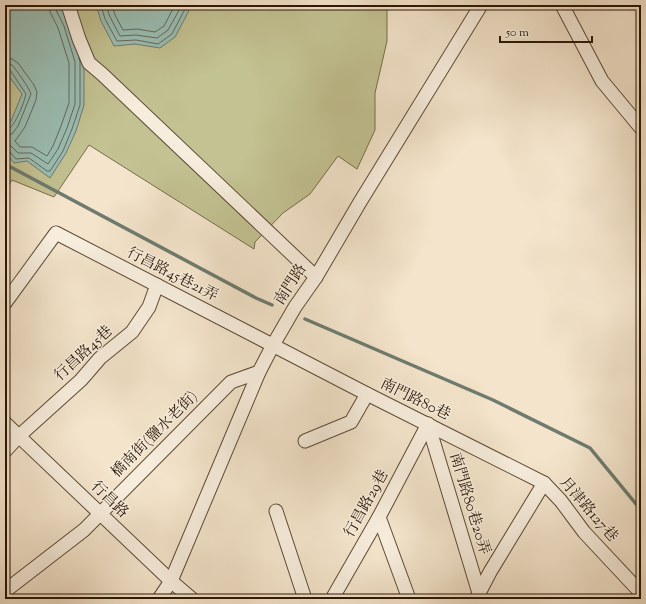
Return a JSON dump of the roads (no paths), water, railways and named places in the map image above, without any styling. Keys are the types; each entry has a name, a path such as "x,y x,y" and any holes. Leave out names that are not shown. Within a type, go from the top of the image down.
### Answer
{"street":[{"path":"68,5 79,40 89,63 316,277"},
{"name":"南門路","path":"159,599 171,581 259,372 272,345 295,307 316,277 481,5"},
{"path":"565,6 602,81 641,128"},
{"name":"行昌路45巷21弄","path":"5,303 56,233 272,345"},
{"name":"行昌路45巷","path":"5,451 19,436 81,380 100,358 132,332 149,307 157,285"},
{"name":"南門路80巷","path":"272,345 544,483"},
{"name":"橋南街(鹽水老街)","path":"5,591 78,535 231,382 259,372"},
{"path":"305,441 352,422 367,394"},
{"name":"行昌路","path":"5,423 171,581 192,599"},
{"name":"行昌路29巷","path":"332,599 379,517 428,424"},
{"name":"南門路80巷20弄","path":"428,424 477,596"},
{"path":"477,596 544,483"},
{"name":"月津路127巷","path":"544,483 561,501 584,532 641,593"},
{"path":"276,511 305,599"},
{"path":"379,517 409,599"}],"water":[{"path":"5,5 65,5 84,61 84,105 76,131 66,153 50,178 27,161 14,163 5,152 5,129 11,121 22,94 8,75 5,68"},
{"path":"96,5 192,5 175,37 160,48 135,44 114,46 101,21"}],"waterway":[{"path":"5,164 256,298 272,305"},
{"path":"305,319 493,400 590,448 641,510"}]}
